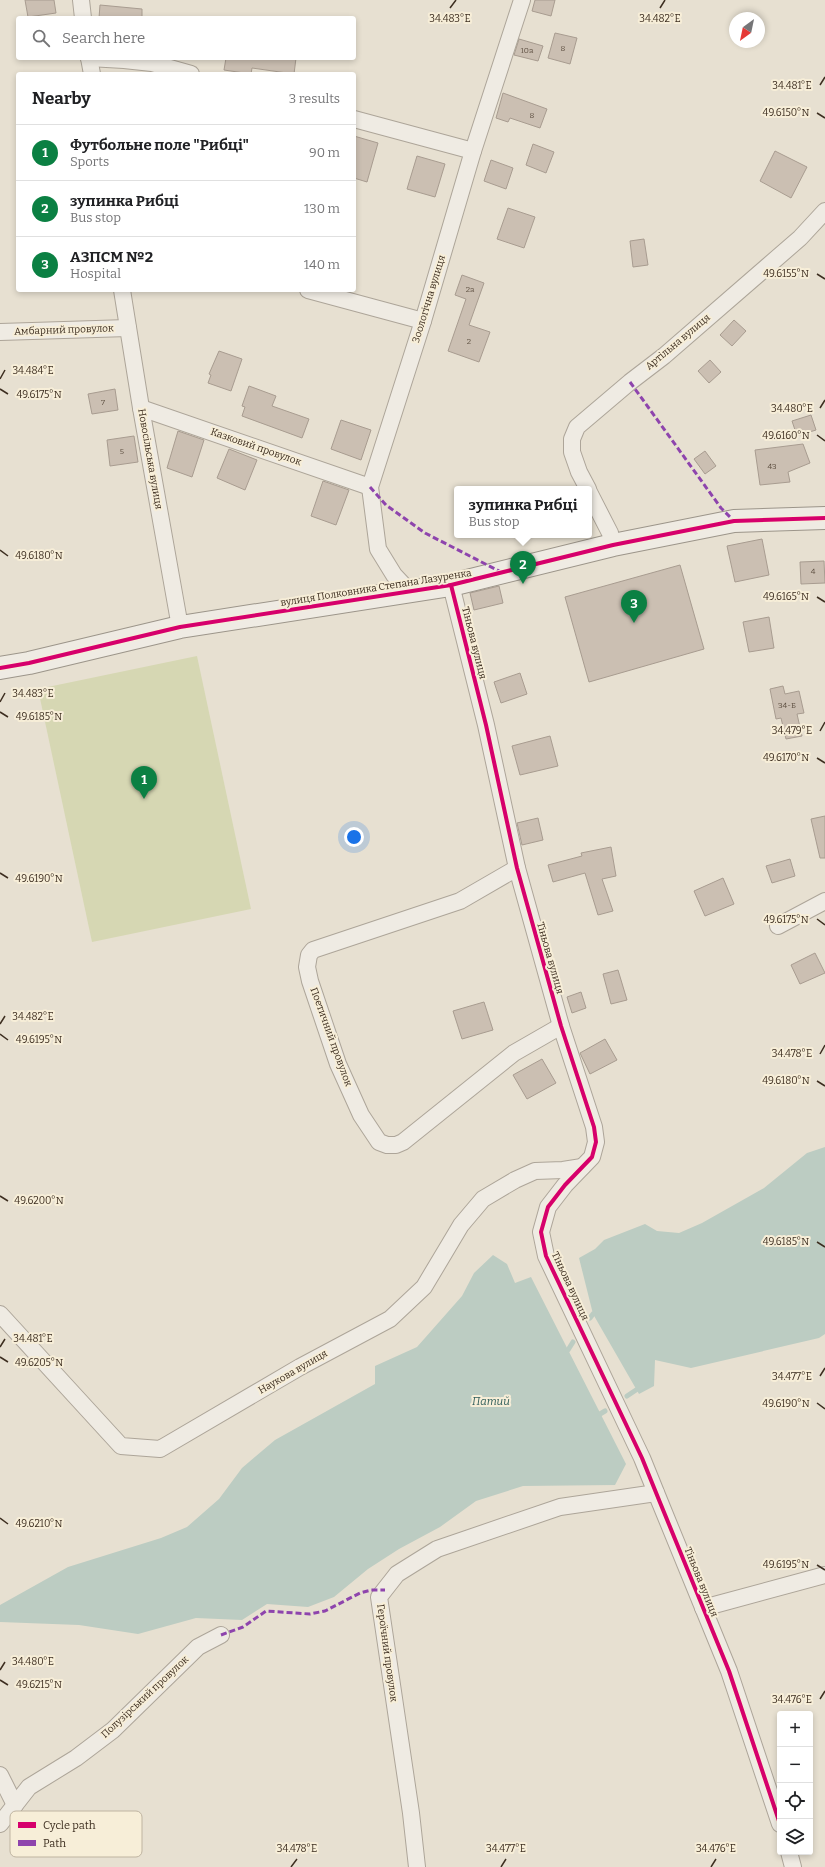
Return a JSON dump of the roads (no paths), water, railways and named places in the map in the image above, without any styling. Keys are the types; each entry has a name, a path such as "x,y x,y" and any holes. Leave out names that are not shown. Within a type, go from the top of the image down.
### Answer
{"street":[{"path":"81,0 83,16"},
{"name":"Зоологічна вулиця","path":"409,591 394,575 378,549 370,486 423,321 473,151 522,0"},
{"path":"89,60 92,72"},
{"path":"124,60 152,63 184,72"},
{"path":"356,120 473,151"},
{"name":"Артільна вулиця","path":"586,486 579,472 572,452 572,439 577,427 630,382 664,356 800,238 825,211"},
{"name":"Новосільська вулиця","path":"122,292 141,408 180,627"},
{"path":"315,292 423,321"},
{"name":"Амбарний провулок","path":"0,332 128,328"},
{"name":"Казковий провулок","path":"141,408 370,486"},
{"path":"592,498 610,532 613,545"},
{"name":"вулиця Полковника Степана Лазуренка","path":"0,668 29,664 180,627 451,585 613,545 734,521 825,518"},
{"name":"Тіньова вулиця","path":"451,585 486,725 516,868 561,1026 594,1127 596,1142 592,1157 565,1185 548,1207 541,1232 546,1256 642,1458 729,1671 778,1819"},
{"name":"Поетичний провулок","path":"516,868 460,901 313,950 309,955 307,967 310,981 338,1064 362,1115 380,1142 387,1145 403,1142 514,1053 561,1026"},
{"path":"778,926 825,901"},
{"name":"Наукова вулиця","path":"0,1314 121,1446 160,1449 300,1367 390,1319 424,1287 461,1225 483,1199 514,1180 535,1171 563,1170 582,1167"},
{"name":"Героїчний провулок","path":"417,1867 411,1813 379,1597 397,1574 438,1549 560,1507 656,1493"},
{"path":"703,1608 825,1575"},
{"name":"Полузірський провулок","path":"10,1811 29,1787 76,1758 113,1730 198,1647 221,1635"},
{"path":"0,1775 15,1805"},
{"name":"Полузірський провулок","path":"0,1824 10,1811"},
{"path":"790,1855 793,1867"}],"water":[{"path":"825,1147 825,1334 819,1338 691,1368 655,1360 654,1386 639,1394 593,1314 579,1258 595,1249 604,1240 645,1224 657,1231 679,1233 702,1223 764,1188 807,1153"},
{"name":"Патий","path":"493,1255 507,1264 515,1283 531,1277 626,1464 615,1485 523,1486 476,1501 440,1527 399,1549 368,1569 334,1597 308,1607 267,1604 242,1620 196,1618 138,1634 79,1625 0,1622 0,1605 68,1567 161,1538 187,1527 219,1499 242,1468 275,1440 375,1384 375,1366 417,1347 462,1296 474,1273"}],"waterway":[{"path":"590,1318 593,1314"},
{"path":"568,1350 573,1342"},
{"path":"627,1396 636,1390"},
{"path":"600,1414 605,1411"}],"place":[{"name":"зупинка Рибці","path":"523,584"},
{"name":"АЗПСМ №2","path":"634,623"},
{"name":"Футбольне поле \"Рибці\"","path":"144,799"}]}
